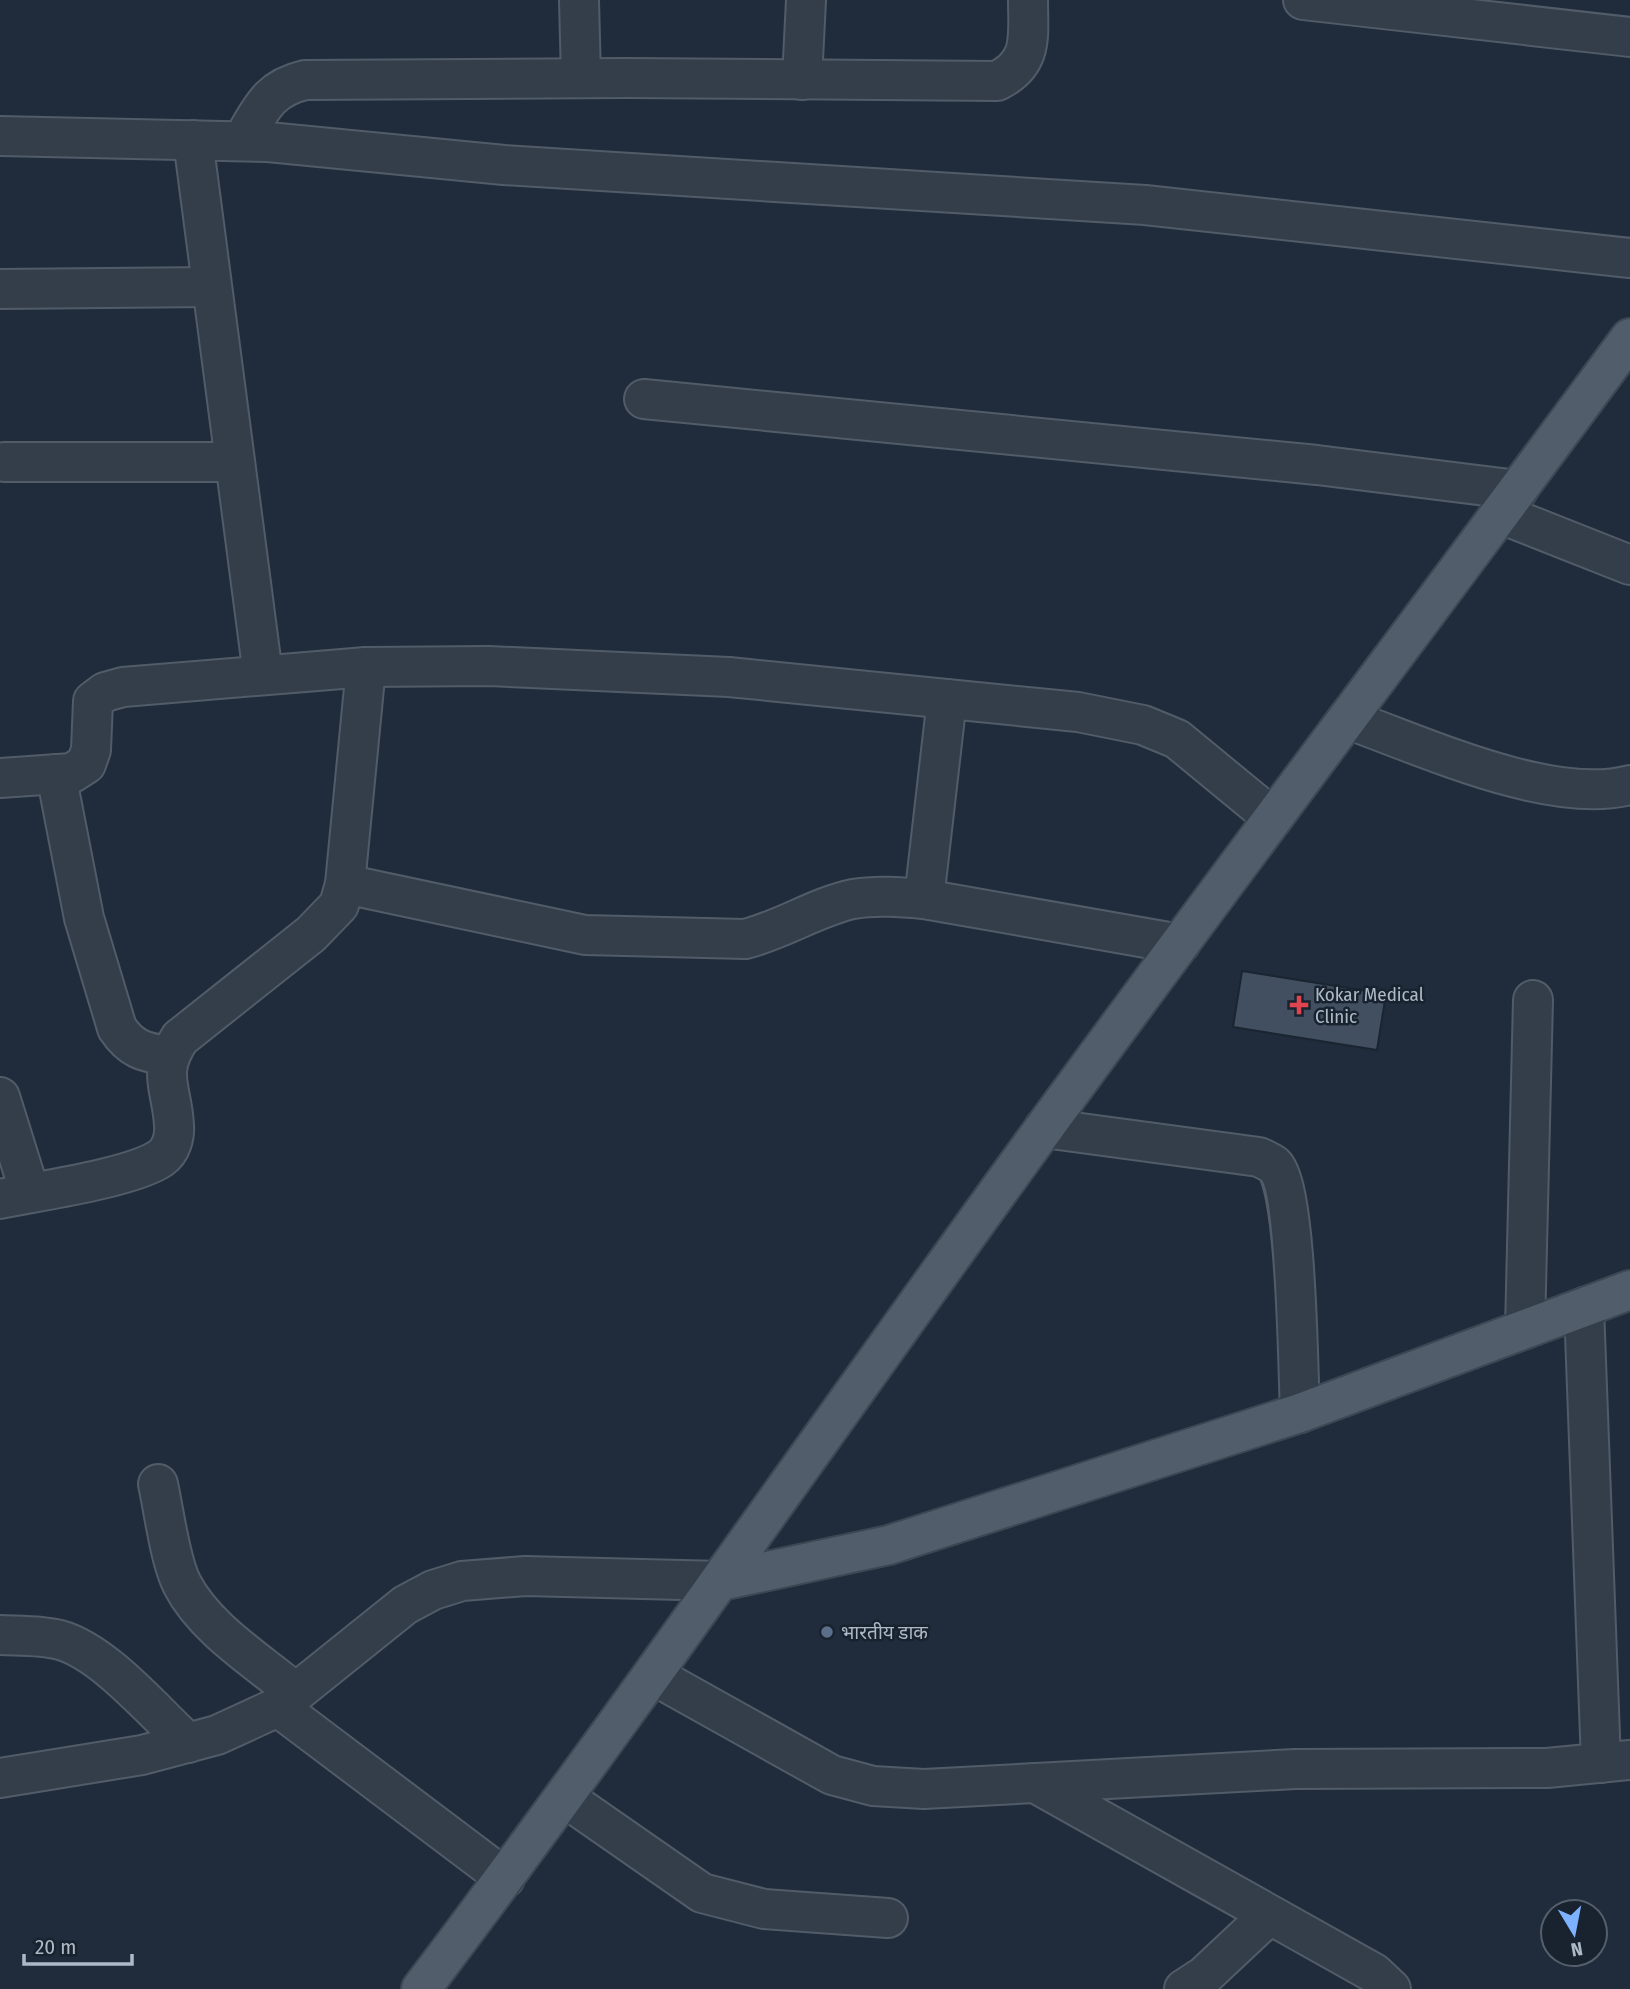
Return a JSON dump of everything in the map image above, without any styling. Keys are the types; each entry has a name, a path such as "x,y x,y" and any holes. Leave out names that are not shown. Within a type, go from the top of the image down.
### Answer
{"main road":[{"path":"421,1989 653,1675 831,1422 1044,1128 1630,338"},
{"path":"721,1581 888,1545 1300,1413 1630,1290"}],"street":[{"path":"579,0 581,78"},
{"path":"803,80 806,0"},
{"path":"242,141 268,99 284,85 305,80 581,78 997,81 1015,72 1026,55 1028,0"},
{"path":"1303,0 1491,11 1630,37"},
{"path":"0,136 242,141 504,166 1144,205 1630,258"},
{"path":"193,140 210,287 263,675"},
{"path":"0,289 210,287"},
{"path":"644,399 1303,463 1510,502 1630,565"},
{"path":"4,462 234,462"},
{"path":"0,778 72,772 86,764 91,750 93,701 105,692 123,687 366,667 489,666 729,677 1078,712 1143,725 1177,739 1273,818"},
{"path":"0,1097 15,1196 113,1175 159,1159 170,1149 175,1127 166,1076 167,1056 180,1038 311,934 339,905 345,884 366,667"},
{"path":"924,899 947,699"},
{"path":"1347,719 1487,768 1565,789 1593,790 1630,785"},
{"path":"57,774 84,918 117,1028 127,1043 141,1052 167,1056"},
{"path":"345,884 585,935 717,940 766,934 852,899 886,897 924,899 1180,944"},
{"path":"1525,1329 1533,1000"},
{"path":"1044,1128 1259,1157 1275,1165 1284,1187 1290,1222 1300,1413"},
{"path":"653,1675 832,1775 873,1786 924,1789 1295,1769 1547,1768 1616,1762 1584,1307"},
{"path":"158,1484 181,1582 193,1601 287,1700 505,1878"},
{"path":"0,1778 142,1755 217,1735 287,1700 405,1605 433,1590 462,1581 525,1576 721,1581"},
{"path":"0,1635 61,1640 83,1650 108,1669 188,1743"},
{"path":"1035,1783 1268,1916 1374,1973 1391,1989"},
{"path":"564,1797 702,1894 764,1909 888,1918"},
{"path":"1184,1989 1204,1976 1268,1916"}],"building":[{"path":"1242,971 1386,994 1377,1050 1233,1027"}],"place":[{"name":"Kokar Medical Clinic","path":"1299,1005"},
{"name":"भारतीय डाक","path":"827,1632"}]}
